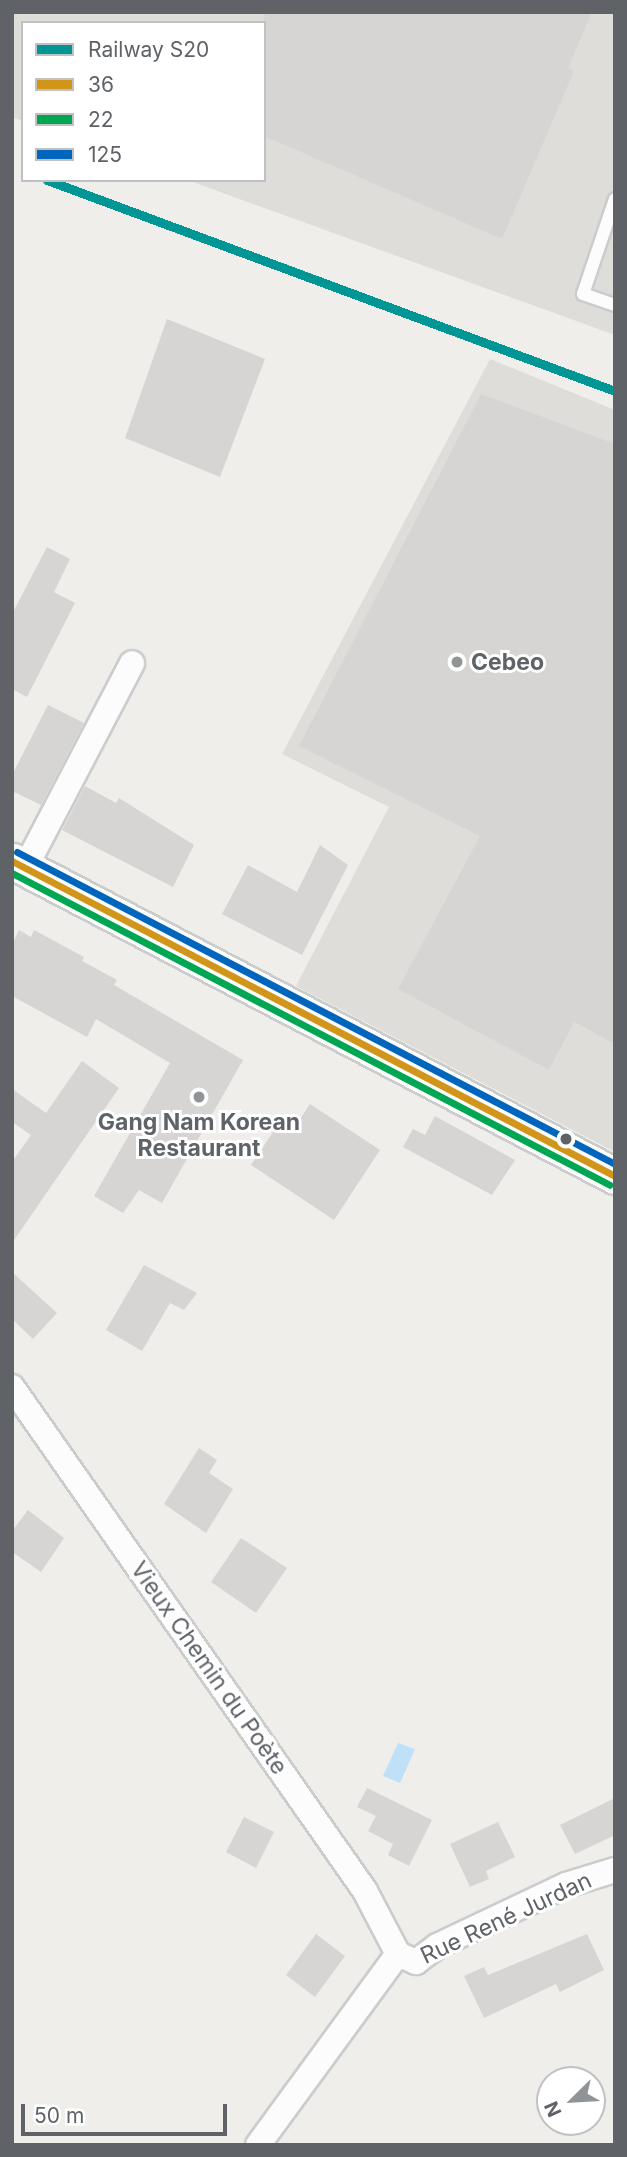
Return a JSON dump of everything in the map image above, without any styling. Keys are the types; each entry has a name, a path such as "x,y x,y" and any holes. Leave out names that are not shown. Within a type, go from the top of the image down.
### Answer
{"main road":[{"path":"19,864 615,1176"}],"street":[{"path":"19,864 132,663"},
{"name":"Vieux Chemin du Poète","path":"12,1387 365,1891 398,1954"},
{"name":"Rue René Jurdan","path":"398,1954 416,1962 437,1946 566,1885 615,1870"},
{"path":"258,2145 398,1954"}],"lane":[{"path":"615,199 583,294 615,305"}],"shaded area":[{"path":"12,12 615,12 615,335 193,182 266,182 266,21 21,21 21,120 12,117"},
{"path":"490,359 615,410 615,1152 296,986 389,807 282,754"}],"water":[{"path":"398,1743 415,1749 400,1783 383,1776"}],"building":[{"path":"264,12 592,12 568,68 574,71 502,239 266,137"},
{"path":"167,319 265,359 220,477 125,438"},
{"path":"481,394 615,444 615,1044 574,1022 549,1070 398,989 480,836 299,746"},
{"path":"47,547 70,559 54,592 75,603 27,697 12,689 12,614"},
{"path":"48,705 84,723 41,805 12,791 12,775"},
{"path":"85,786 116,803 119,798 194,845 173,887 62,830"},
{"path":"320,845 348,865 302,955 222,914 248,865 297,892"},
{"path":"19,930 31,937 34,930 84,957 82,961 117,980 114,985 243,1060 162,1203 139,1190 123,1213 94,1196 170,1063 96,1019 87,1037 12,996 12,945"},
{"path":"82,1061 119,1088 12,1243 12,1162 31,1135 12,1122 12,1089 46,1113"},
{"path":"310,1104 380,1150 334,1220 251,1165 279,1123 292,1131"},
{"path":"435,1116 515,1160 492,1195 403,1147 413,1129 425,1135"},
{"path":"144,1265 197,1293 184,1310 170,1303 142,1351 106,1330"},
{"path":"12,1272 57,1313 33,1339 12,1319"},
{"path":"199,1448 217,1460 209,1473 233,1489 206,1533 164,1504"},
{"path":"28,1510 64,1538 41,1572 12,1552 12,1531"},
{"path":"241,1538 287,1568 256,1613 211,1582"},
{"path":"367,1788 432,1820 409,1866 388,1855 393,1844 368,1831 376,1816 357,1807"},
{"path":"615,1798 615,1835 575,1854 560,1825"},
{"path":"244,1817 274,1832 256,1868 226,1852"},
{"path":"498,1822 515,1857 486,1871 489,1879 470,1887 450,1844"},
{"path":"316,1934 345,1956 315,1997 286,1975"},
{"path":"587,1934 604,1970 560,1992 556,1984 484,2018 464,1976 484,1967 488,1975"}],"rail line":[{"name":"S20","path":"52,182 615,391"}],"transit line":[{"name":"125","path":"17,852 615,1164"},
{"name":"36","path":"12,861 615,1176"},
{"name":"22","path":"12,873 610,1185"}],"place":[{"name":"Cebeo","path":"457,662"},
{"name":"Gang Nam Korean Restaurant","path":"199,1097"}]}
